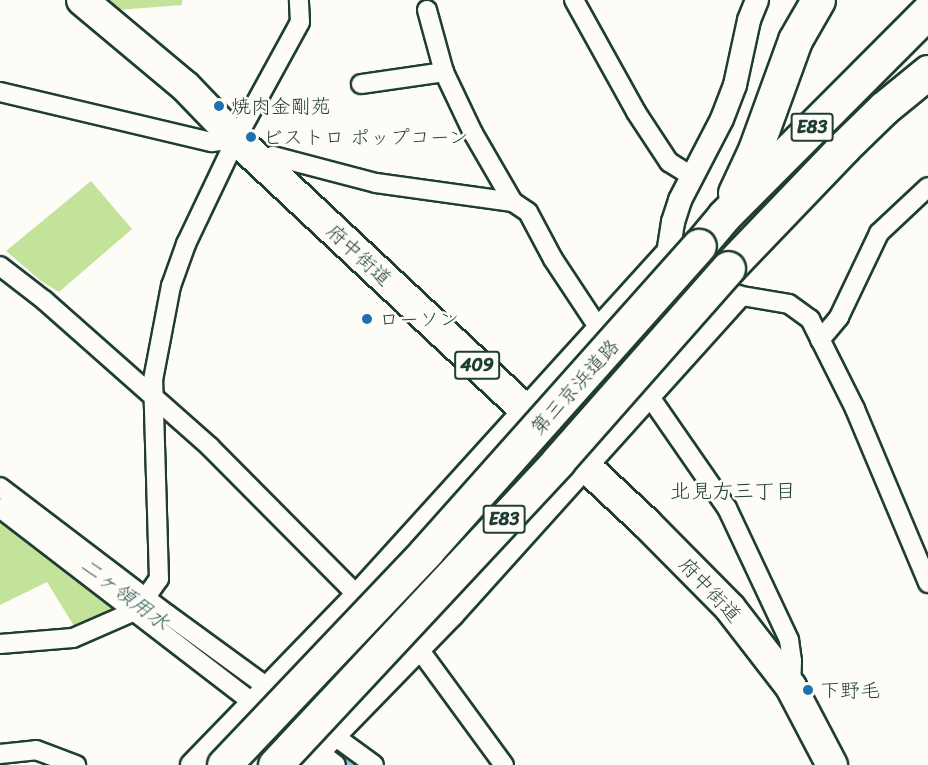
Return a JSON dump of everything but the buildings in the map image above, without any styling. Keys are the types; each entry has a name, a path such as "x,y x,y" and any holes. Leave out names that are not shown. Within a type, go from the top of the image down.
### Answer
{"highway":[{"name":"府中街道","path":"82,0 184,86 236,139 587,468 730,608 791,687 832,765"},
{"path":"724,216 755,150 795,40 818,0"},
{"name":"第三京浜道路","path":"224,765 426,552 679,247 724,216 928,11"},
{"name":"第三京浜道路","path":"275,765 558,461 733,283 852,140 928,72"}],"street":[{"path":"0,644 73,638 140,605 159,579 153,380 171,286 186,244 236,139 300,22 298,0"},
{"path":"574,0 636,112 669,162 693,177"},
{"path":"621,358 687,300 689,279 673,222 680,200 722,119 735,85 749,20 757,0"},
{"path":"428,10 444,72 473,133 513,202"},
{"path":"361,84 444,72"},
{"path":"0,92 212,141 236,139"},
{"path":"261,162 273,156 376,183 513,202 528,212 553,259 598,327 727,508 789,640 792,661 791,687"},
{"path":"820,340 839,317 879,234 928,187"},
{"path":"192,765 357,595 598,327 679,247"},
{"path":"232,765 298,708 440,575 553,436 621,358 660,301 679,247"},
{"path":"0,266 44,300 210,447 357,595"},
{"path":"321,761 336,736 587,468 650,397 733,283"},
{"path":"688,287 733,283 789,304 810,320 855,409 928,583"},
{"path":"0,488 253,703"},
{"path":"0,508 140,605 269,686 374,765"},
{"path":"419,649 504,765"},
{"path":"256,765 298,708"},
{"path":"0,754 36,750 76,765"}],"green space":[{"path":"103,0 182,0 182,5 118,10"},
{"path":"91,181 132,229 59,292 41,281 6,251"},
{"path":"0,516 121,608 74,626 47,582 0,605"}],"waterway":[{"name":"二ヶ領用水","path":"128,596 250,688"},
{"name":"二ヶ領用水","path":"335,753 352,765"}],"place":[{"name":"焼肉金剛苑","path":"219,106"},
{"name":"ビストロ ポップコーン","path":"251,137"},
{"name":"ローソン","path":"367,319"},
{"name":"下野毛","path":"808,690"}],"district":[{"name":"北見方三丁目","path":"733,491"}]}
